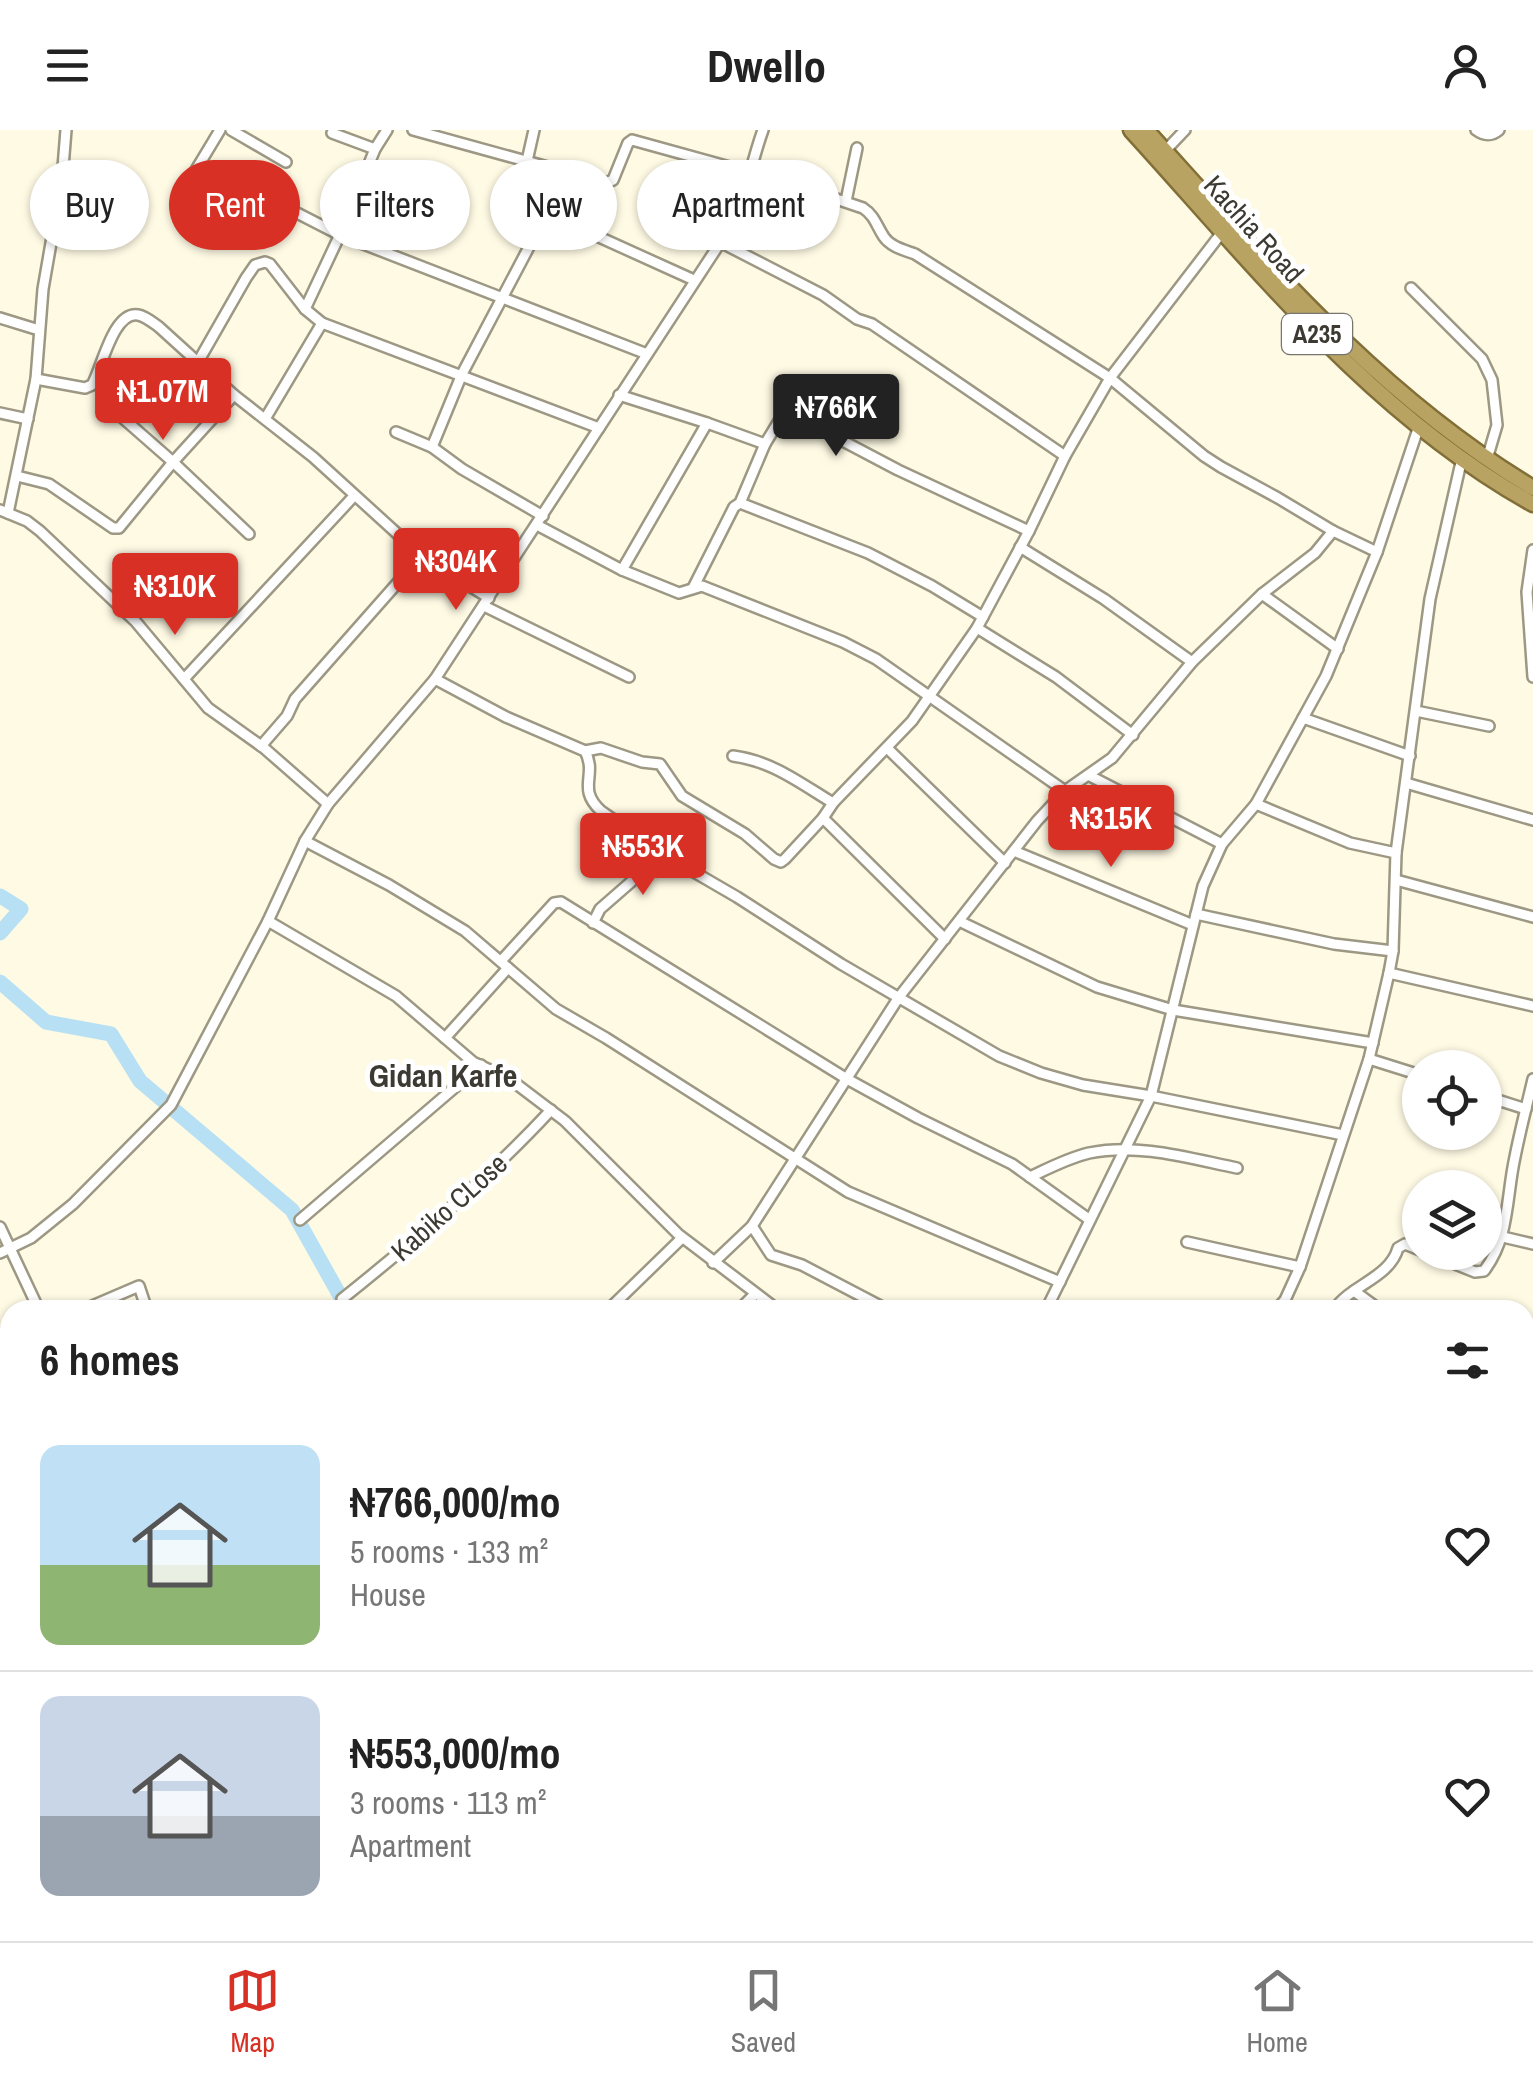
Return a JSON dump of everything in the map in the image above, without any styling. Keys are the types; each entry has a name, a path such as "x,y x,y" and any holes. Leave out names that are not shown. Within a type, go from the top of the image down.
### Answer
{"highway":[{"name":"Kachia Road","path":"1130,130 1357,374 1462,458 1533,504"},
{"name":"Kachia Road","path":"1146,130 1345,344 1425,414 1533,488"}],"street":[{"path":"63,130 62,180 43,290 36,379 17,476 4,511 40,531 136,622 208,708 262,746 328,804"},
{"path":"201,160 220,130"},
{"path":"231,130 283,160"},
{"path":"370,160 388,130"},
{"path":"413,130 523,160"},
{"path":"526,160 534,130"},
{"path":"754,160 764,130"},
{"path":"1165,151 1185,130"},
{"path":"1476,130 1488,135 1499,130"},
{"path":"332,133 375,148"},
{"path":"617,170 632,140 705,160"},
{"path":"846,201 857,148"},
{"path":"840,199 872,214 885,239 894,246 915,254 1110,378 1204,456 1332,531 1377,552"},
{"path":"436,679 506,717 585,751 602,748 660,764 682,796 745,834 781,862 912,721 930,696 983,618 1065,456 1110,378 1223,231"},
{"path":"617,245 694,280"},
{"path":"305,308 333,250"},
{"path":"379,250 647,354"},
{"path":"432,448 462,374 527,250"},
{"path":"5,1250 30,1238 73,1204 172,1105 328,804 436,679 715,250"},
{"path":"736,250 872,324 1065,456"},
{"path":"198,362 246,278 260,262 270,264 322,323 599,428"},
{"path":"1411,288 1482,359 1492,380 1497,425 1488,459"},
{"path":"36,379 85,388 92,385 110,339 127,316 135,314 159,326 234,395 313,456 354,496 486,602 629,676"},
{"path":"0,318 39,330"},
{"path":"264,419 322,323"},
{"path":"803,417 820,383"},
{"path":"17,476 48,484 118,528 234,395"},
{"path":"619,396 766,444"},
{"path":"108,405 249,534"},
{"path":"0,413 28,419"},
{"path":"740,504 766,444 782,416 788,414 803,417 898,470 1029,531"},
{"path":"622,570 707,423"},
{"path":"1051,1300 1151,1096 1210,866 1222,844 1256,804 1338,650 1377,552 1419,426"},
{"path":"396,432 432,448 540,521 622,570 679,593 702,586 876,659 1065,791"},
{"path":"1285,1300 1300,1267 1369,1059 1389,973 1396,853 1430,600 1462,458"},
{"path":"184,679 354,496"},
{"path":"693,588 734,507 746,504 868,554 932,586 983,618"},
{"path":"714,1263 752,1226 899,997 1065,791 1112,758 1192,662 1262,594 1315,553 1332,531"},
{"path":"1020,547 1104,599 1192,662"},
{"path":"1533,550 1526,592 1533,677"},
{"path":"262,746 287,716 295,699 423,554"},
{"path":"1262,594 1338,650"},
{"path":"977,628 1056,678 1133,735"},
{"path":"1416,711 1488,726"},
{"path":"1303,718 1410,756"},
{"path":"887,748 1005,863"},
{"path":"585,751 589,758 587,793 592,802 663,854 999,1056 1041,1074 1124,1093 1343,1134"},
{"path":"734,756 756,759 783,772 833,804"},
{"path":"1090,776 1222,844"},
{"path":"1406,784 1533,820"},
{"path":"1256,804 1350,843 1396,853"},
{"path":"823,818 945,940"},
{"path":"306,842 423,904 465,931 556,1009 848,1192 1060,1282"},
{"path":"1014,852 1195,919 1392,951"},
{"path":"593,923 600,909 663,854"},
{"path":"1396,880 1533,917"},
{"path":"445,1038 554,903 561,902 847,1079 1012,1164 1090,1220"},
{"path":"268,921 396,996 473,1062 511,1080 565,1121 682,1238 764,1300"},
{"path":"960,921 1096,986 1173,1010 1373,1043"},
{"path":"1389,973 1533,1006"},
{"path":"1369,1059 1402,1069"},
{"path":"300,1220 480,1066"},
{"path":"1533,1080 1514,1161 1503,1238 1533,1244"},
{"path":"1502,1101 1526,1109"},
{"name":"Kabiko CLose","path":"342,1299 446,1213 550,1110"},
{"path":"1030,1177 1088,1153 1126,1150 1148,1150 1237,1168"},
{"path":"752,1226 771,1255 802,1265 869,1300"},
{"path":"0,1227 5,1250 35,1300"},
{"path":"618,1300 682,1238"},
{"path":"1187,1242 1300,1267"},
{"path":"1342,1300 1395,1259 1402,1246"},
{"path":"107,1300 140,1286 144,1300"},
{"path":"1354,1291 1366,1300"},
{"path":"749,1300 756,1294"}],"waterway":[{"path":"0,896 21,909 0,933"},
{"path":"0,982 46,1022 111,1034 140,1081 292,1210 342,1300"}],"district":[{"name":"Gidan Karfe","path":"443,1076"}]}
